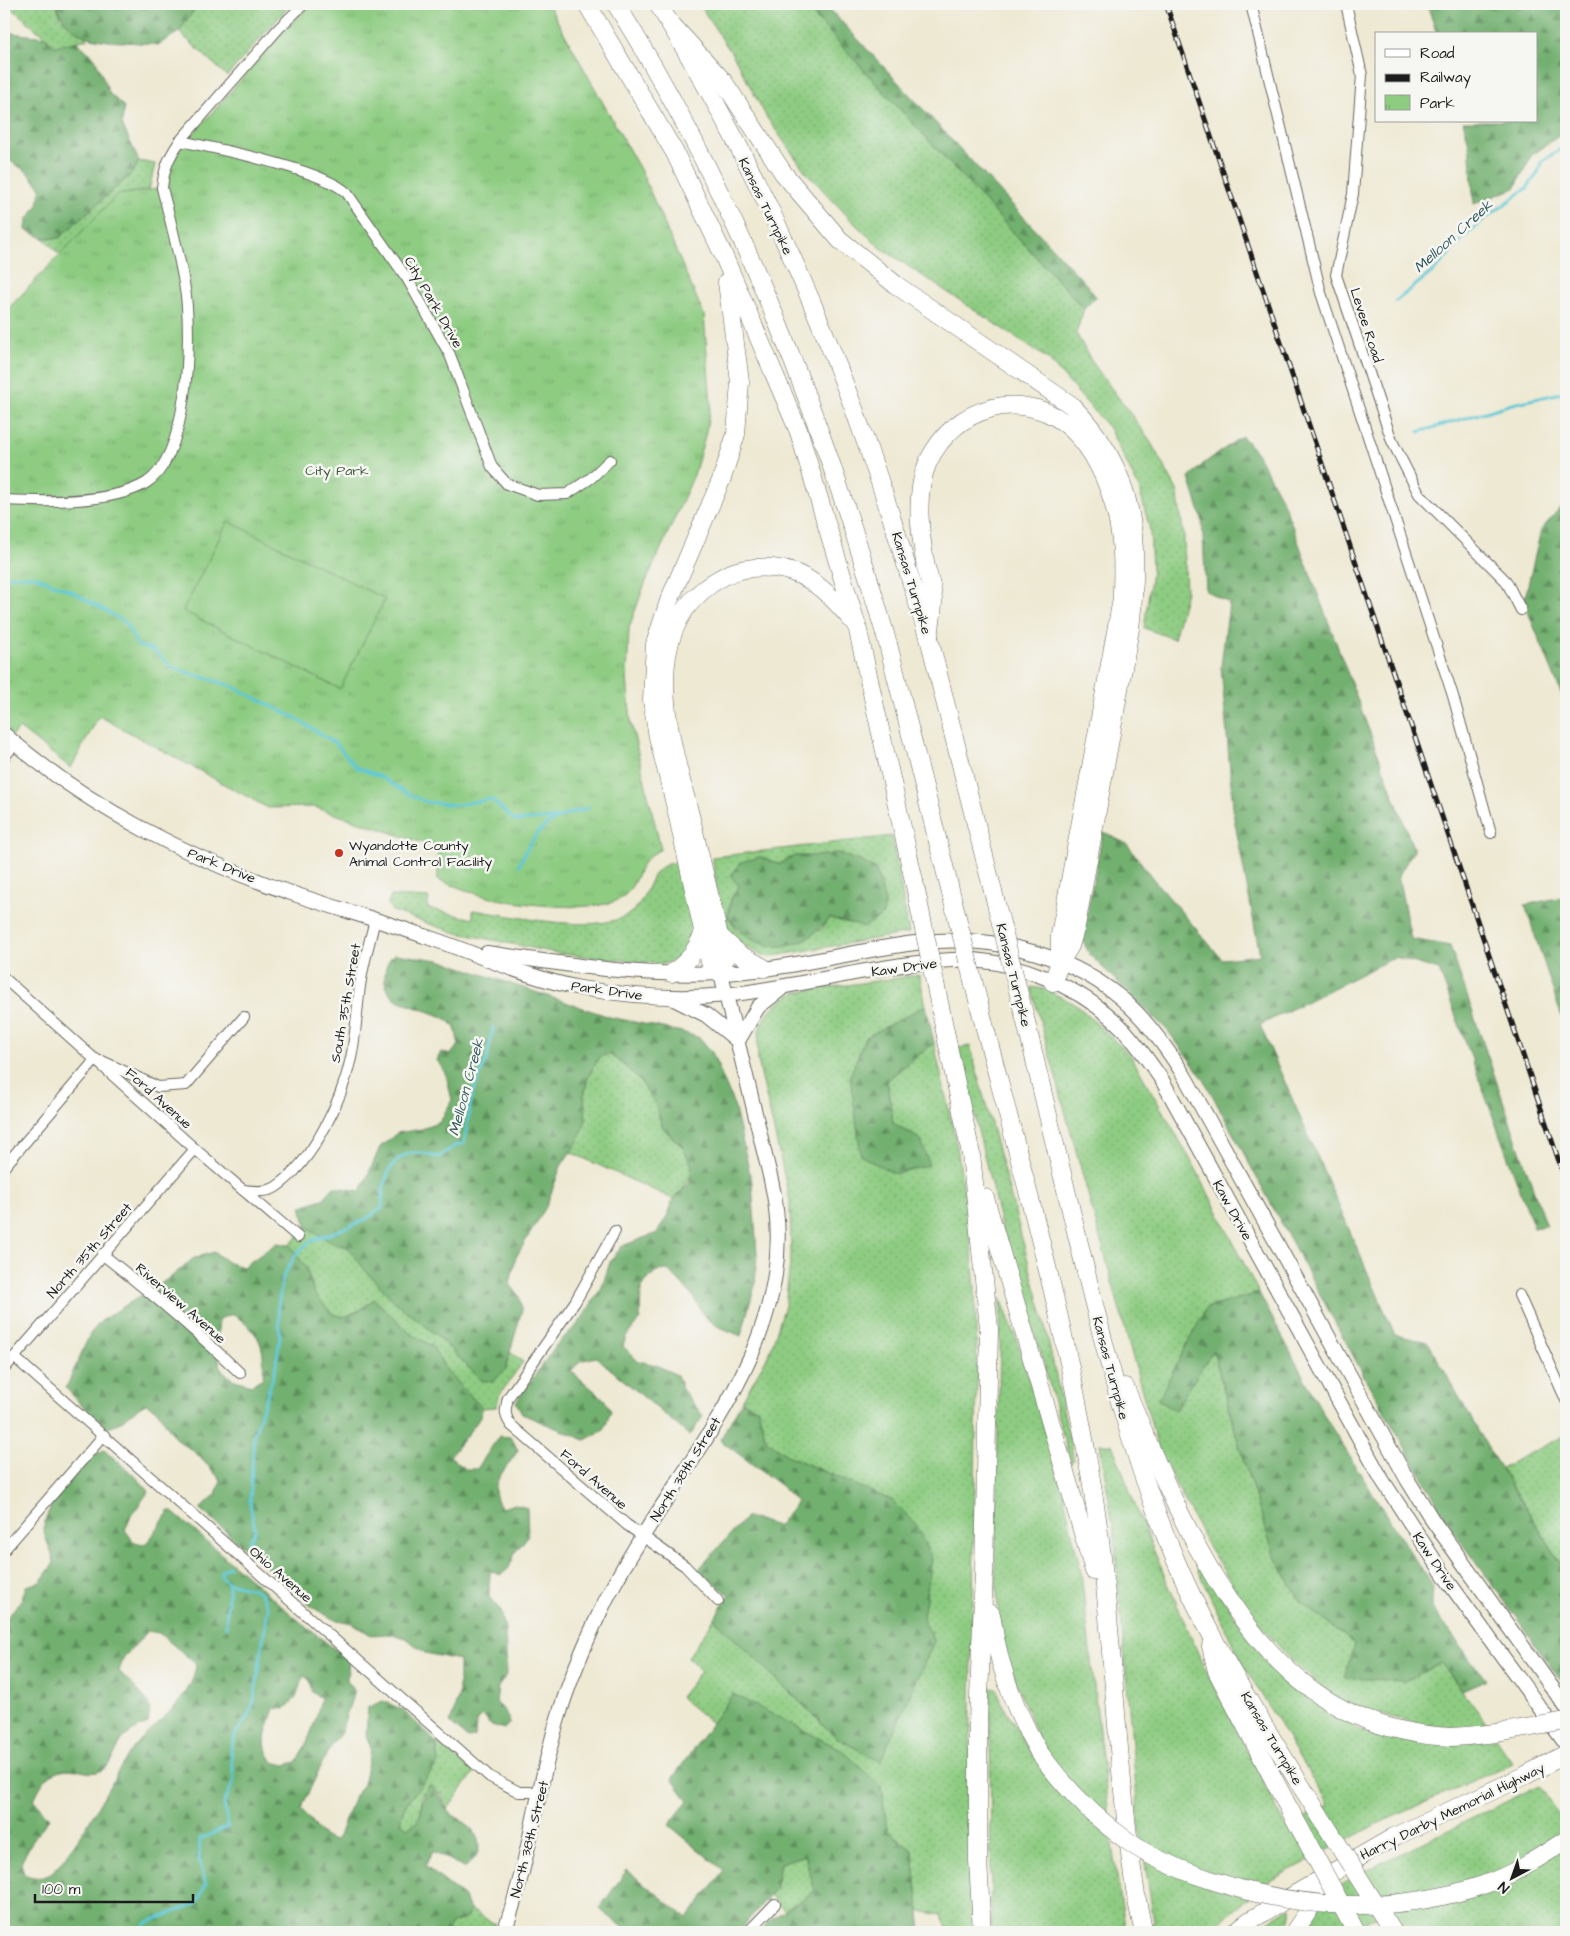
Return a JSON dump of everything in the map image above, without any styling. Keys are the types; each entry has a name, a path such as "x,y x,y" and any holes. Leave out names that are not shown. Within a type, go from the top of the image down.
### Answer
{"highway":[{"path":"587,4 675,153 722,252 799,432 857,626 971,1154 1084,1534 1107,1619"},
{"path":"616,4 702,159 751,260 820,428 857,536 888,644 1048,1269 1072,1371 1089,1461 1100,1545 1123,1796 1136,1896 1143,1928"},
{"name":"Kansas Turnpike","path":"658,4 672,25 743,156 828,342 874,464 928,638 1024,1018 1098,1322 1125,1421 1148,1490 1176,1560 1205,1624 1303,1789 1393,1932"},
{"path":"672,25 723,81 784,174 840,240 896,285 1071,405 1091,425 1118,468 1126,493 1135,552 1134,595 1113,684 1069,925 1070,946 1060,962 1053,982"},
{"path":"682,809 658,737 652,700 655,644 669,601 722,478 736,434 740,382 733,316 722,252"},
{"path":"928,638 933,600 922,542 920,498 928,463 945,434 958,423 998,406 1030,407 1056,416 1084,440 1095,458 1116,519 1122,552 1122,599 1113,684"},
{"path":"721,973 710,962 712,935 682,809 665,711 667,648 677,621 691,600 716,580 736,571 758,567 780,569 801,575 824,589 857,626"},
{"path":"712,935 739,954 764,968"},
{"path":"672,973 685,964 712,935"},
{"path":"971,1154 989,1328 984,1572 978,1722 978,1860 982,1932"},
{"path":"1098,1322 1166,1486 1192,1536 1252,1631 1283,1667 1308,1688 1355,1716 1400,1729 1451,1737 1497,1733 1566,1722"},
{"path":"984,1572 995,1646 1008,1691 1023,1724 1060,1782 1081,1804 1131,1844 1152,1856 1193,1874 1228,1886 1305,1902 1374,1906 1445,1896 1484,1885 1520,1868 1566,1840"},
{"path":"1205,1624 1218,1671 1285,1801 1356,1932"},
{"name":"Harry Darby Memorial Highway","path":"1235,1932 1249,1921 1394,1837 1526,1775 1566,1754"},
{"path":"1294,1932 1336,1870"}],"main road":[{"name":"Park Drive","path":"4,734 87,797 186,850 295,894 464,949 518,971 570,986 670,998 726,995"},
{"name":"Kaw Drive","path":"721,973 764,968 909,944 952,941 1007,945 1034,952 1080,971 1121,998 1164,1044 1185,1077 1407,1480 1438,1528 1566,1708"},
{"name":"Park Drive","path":"464,949 549,963 634,972 721,973"},
{"name":"Kaw Drive","path":"726,995 862,972 954,960 1019,968 1053,982 1090,1002 1122,1028 1144,1053 1162,1080 1381,1478 1450,1584 1566,1744"},
{"name":"North 38th Street","path":"504,1932 522,1871 560,1712 589,1639 619,1574 721,1411 752,1354 771,1298 777,1251 776,1210 721,973"},
{"path":"670,998 706,1015 738,1041 758,1007 786,986"}],"street":[{"path":"4,500 56,502 123,492 147,482 165,462 174,442 180,419 188,330 186,295 162,188 164,170 169,157 180,141 279,28 304,4"},
{"path":"1251,4 1321,293 1453,696 1491,833"},
{"name":"Levee Road","path":"1346,4 1362,76 1353,194 1336,275 1392,441 1419,494 1506,581 1521,610"},
{"name":"City Park Drive","path":"180,141 232,151 316,176 340,186 347,193 408,280 445,347 492,467 506,484 538,495 567,494 591,478 610,460"},
{"path":"4,757 15,744"},
{"name":"South 35th Street","path":"243,1190 261,1192 276,1188 306,1158 324,1131 351,1058 360,986 375,919"},
{"name":"Ford Avenue","path":"4,978 195,1149 298,1236"},
{"path":"4,1167 96,1059 158,1087 186,1085 244,1017"},
{"name":"North 35th Street","path":"4,1369 195,1149"},
{"name":"Ford Avenue","path":"615,1231 575,1302 508,1398 504,1410 511,1425 627,1525 644,1535 685,1566 718,1600"},
{"name":"Riverview Avenue","path":"102,1254 145,1291 165,1304 240,1373"},
{"path":"1519,1295 1566,1400"},
{"name":"Ohio Avenue","path":"14,1357 490,1777 519,1792 540,1792"},
{"path":"4,1550 104,1435"},
{"path":"748,1932 775,1904"}],"green space":[{"path":"7,4 56,4 61,18 88,39 55,46"},
{"path":"56,4 198,4 179,32 158,45 113,41 85,36 73,29 64,19"},
{"path":"198,4 287,4 289,6 227,76 179,32"},
{"name":"City Park","path":"312,4 548,4 642,173 704,315 711,404 705,436 694,475 644,586 629,628 627,678 631,723 661,849 646,860 630,889 624,896 614,902 581,907 540,905 492,898 465,890 438,880 438,856 435,847 314,807 268,808 99,716 71,768 19,728 4,745 4,313 117,195 169,187 170,165 179,150 290,24"},
{"path":"699,4 803,4 1084,309 1076,333 1092,362 1149,439 1177,490 1184,537 1186,592 1174,639 1144,628 1152,570 1150,530 1139,488 1109,428 1048,359 881,248 855,224 805,171 767,118 736,60"},
{"path":"803,4 825,4 1086,284 1096,297 1084,309"},
{"path":"1427,4 1566,4 1566,124 1560,135 1531,156 1515,188 1474,204 1469,144 1463,122 1538,122 1538,32 1436,32"},
{"path":"4,32 45,37 55,46 77,42 95,58 109,93 124,107 122,124 139,161 132,173 59,238 43,238 26,230 27,220 38,205 41,188 26,171 4,157"},
{"path":"139,161 155,164 149,190 117,195 60,255 43,238 59,238 132,173"},
{"path":"1242,436 1257,453 1284,504 1414,850 1398,876 1411,939 1450,946 1546,1226 1534,1228 1439,970 1395,957 1260,1025 1395,1335 1428,1342 1489,1450 1566,1571 1566,1687 1451,1527 1370,1387 1203,1078 1168,1031 1090,955 1082,939 1103,832 1127,844 1154,880 1222,959 1260,955 1234,818 1221,666 1229,603 1206,591 1202,519 1189,478 1203,464"},
{"path":"1566,501 1566,705 1524,602 1541,530"},
{"path":"228,521 385,599 340,689 183,611"},
{"path":"892,836 909,933 768,957 751,950 739,941 730,930 720,905 712,857","holes":["837,853 876,870 885,902 845,922 829,918 821,930 738,932 728,916 731,899 760,857 780,864 795,856 819,857"]},
{"path":"837,853 863,862 876,870 885,902 883,915 864,927 829,918 818,930 805,939 792,945 778,946 764,944 751,939 728,916 731,899 739,886 731,876 741,862 760,857 780,864 794,856 819,856"},
{"path":"669,863 680,863 696,934 683,954 674,960 662,964 561,954 453,932 392,911 388,904 391,896 429,898 427,908 473,919 473,910 574,924 613,921 627,915 636,908 655,873"},
{"path":"1566,896 1566,1030 1525,905"},
{"path":"394,954 440,960 610,1017 682,1032 700,1038 712,1052 734,1105 752,1182 757,1254 755,1285 741,1336 717,1326 704,1316 692,1295 668,1270 656,1271 641,1287 640,1319 626,1337 623,1346 638,1361 656,1365 677,1375 682,1389 703,1416 690,1436 596,1357 580,1361 571,1371 604,1399 611,1411 604,1430 585,1440 522,1414 516,1402 557,1344 579,1323 602,1287 610,1262 622,1246 657,1233 667,1216 673,1199 690,1183 692,1165 682,1146 663,1128 656,1105 641,1082 622,1063 609,1054 599,1057 588,1077 584,1096 586,1120 578,1141 561,1166 546,1207 516,1257 510,1284 519,1296 522,1310 505,1370 493,1382 481,1380 437,1335 395,1302 365,1270 348,1247 332,1243 306,1226 301,1206 323,1199 334,1187 361,1191 380,1147 397,1133 422,1129 440,1122 452,1100 446,1075 437,1060 441,1052 450,1055 459,1045 455,1028 446,1019 436,1014 402,1002 387,989 386,968"},
{"path":"919,975 926,1005 865,1038 861,1156 921,1140 893,1123 887,1080 934,1043 957,1147 969,1221 975,1288 977,1371 969,1823 974,1932 949,1932 941,1915 919,1911 913,1851 887,1830 881,1786 733,1694 712,1723 680,1697 701,1671 688,1657 714,1619 837,1738 934,1642 923,1617 931,1559 893,1501 788,1456 766,1440 758,1409 742,1401 770,1352 785,1305 791,1255 790,1201 758,1061 760,1028 764,1019 775,1005 796,992"},
{"path":"1031,987 1045,989 1077,1005 1131,1056 1197,1171 1259,1293 1206,1308 1175,1409 1213,1350 1243,1459 1275,1557 1301,1602 1354,1643 1441,1663 1489,1726 1435,1727 1368,1712 1332,1696 1293,1662 1253,1617 1205,1541 1158,1449"},
{"path":"926,1005 934,1043 887,1080 893,1123 921,1140 929,1165 895,1174 861,1156 850,1076 865,1038"},
{"path":"970,1046 1043,1316 1074,1460 1070,1462 1043,1360 1004,1238 958,1048"},
{"path":"609,1054 629,1070 647,1090 656,1105 663,1127 689,1155 692,1172 686,1185 673,1199 570,1152 586,1120 584,1096 588,1077 599,1057"},
{"path":"306,1226 332,1243 348,1247 365,1270 395,1302 437,1335 481,1380 493,1382 505,1370 510,1352 523,1362 500,1394 496,1407 482,1408 447,1371 432,1346 411,1334 374,1299 360,1310 344,1317 332,1314 314,1293 306,1268 290,1245"},
{"path":"277,1243 290,1245 306,1268 314,1293 332,1314 344,1317 360,1310 374,1299 411,1334 432,1346 447,1371 482,1408 481,1417 450,1456 465,1469 477,1469 499,1436 511,1437 518,1450 499,1478 495,1492 502,1508 515,1504 527,1508 528,1536 516,1551 509,1568 501,1575 490,1571 489,1597 501,1611 505,1630 507,1675 498,1687 496,1702 505,1711 510,1723 504,1729 489,1724 483,1715 476,1722 475,1737 467,1738 450,1723 459,1695 459,1660 425,1653 406,1638 389,1634 371,1635 352,1623 333,1619 312,1607 200,1509 216,1494 221,1480 196,1453 176,1439 157,1410 146,1404 118,1423 107,1427 84,1408 66,1388 90,1334 102,1320 171,1277 194,1258 214,1252 229,1263 243,1267","holes":["233,1314 255,1334 262,1348 263,1378 251,1385 232,1379 220,1368 217,1338 219,1319"]},
{"path":"1259,1293 1325,1417 1433,1586 1432,1608 1486,1680 1463,1690 1441,1663 1405,1681 1345,1678 1354,1643 1301,1602 1275,1557 1243,1459 1213,1350 1175,1410 1158,1400 1206,1308"},
{"path":"1001,1298 1020,1349 1062,1488 1081,1572 1113,1852 1126,1932 991,1932 990,1687 996,1688 1002,1703 1033,1757 1036,1735 1006,1655 999,1620 995,1569"},
{"path":"742,1401 758,1409 766,1440 788,1456 893,1501 916,1524 932,1559 923,1617 934,1642 880,1762 837,1738 714,1619 729,1595 698,1570 746,1517 778,1526 797,1502 780,1485 720,1440"},
{"path":"1566,1435 1566,1571 1501,1468"},
{"path":"1100,1444 1112,1444 1144,1528 1201,1660 1287,1828 1328,1805 1240,1659 1197,1569 1202,1567 1267,1664 1319,1704 1362,1731 1433,1743 1496,1739 1513,1763 1375,1825 1264,1884 1208,1932 1142,1932 1154,1921 1139,1825 1114,1533"},
{"path":"104,1450 136,1477 149,1491 131,1516 125,1530 134,1542 141,1545 148,1542 170,1510 304,1625 349,1660 347,1680 354,1692 340,1734 327,1753 301,1809 324,1837 335,1841 339,1836 353,1799 363,1784 371,1748 366,1735 368,1707 383,1701 403,1710 436,1742 439,1762 404,1807 400,1822 407,1828 418,1821 425,1791 429,1785 439,1794 448,1811 463,1821 475,1833 479,1845 478,1851 476,1857 464,1868 433,1851 425,1866 463,1896 471,1910 465,1919 452,1923 447,1932 4,1932 4,1621 22,1599 26,1586 40,1582 54,1563 44,1530 45,1521 49,1511 63,1490 94,1455","holes":["148,1631 159,1633 196,1664 188,1689 171,1711 132,1750 79,1838 56,1868 43,1877 24,1874 21,1863 30,1845 49,1818 34,1800 45,1780 61,1770 68,1769 91,1773 104,1769 122,1740 134,1730 148,1724 150,1707 142,1695 119,1671 124,1657","303,1676 309,1679 312,1692 321,1698 314,1723 305,1747 296,1762 285,1765 273,1762 268,1755 265,1741 274,1708 285,1709 296,1698"]},
{"path":"733,1694 842,1750 881,1786 887,1830 913,1851 921,1932 760,1932 769,1921 815,1891 805,1855 780,1863 775,1889 738,1932 624,1932 626,1929 599,1909 627,1870 687,1918 724,1871 669,1825 688,1801 672,1779"},
{"path":"436,1742 474,1773 447,1810 441,1793 422,1794 419,1819 407,1828 400,1822 404,1807 439,1762"},
{"path":"1540,1785 1566,1827 1566,1932 1406,1932 1393,1913 1367,1921 1374,1932 1365,1932 1360,1923 1346,1932 1303,1932 1326,1894 1367,1870"},
{"path":"805,1855 815,1891 785,1911 770,1895 775,1889 780,1863"},
{"path":"1292,1908 1290,1920 1283,1932 1254,1932 1279,1913"},
{"path":"471,1910 495,1924 493,1932 447,1932 452,1923 465,1919"}],"waterway":[{"name":"Melloon Creek","path":"1396,301 1437,268 1463,238 1482,221 1527,188 1538,173 1541,162 1566,145"},
{"path":"1419,432 1512,404 1566,392"},
{"path":"4,576 35,576 73,592 125,622 138,646 152,649 173,668 229,685 294,717 336,744 356,767 379,776 408,794 426,802 456,805 491,799 515,821 557,818"},
{"name":"Melloon Creek","path":"519,865 532,841 545,826 563,816 589,808"},
{"name":"Melloon Creek","path":"249,1541 255,1530 250,1503 254,1435 275,1371 280,1337 278,1306 283,1277 295,1256 309,1242 363,1221 382,1208 385,1183 396,1161 411,1153 439,1157 456,1145 464,1144 472,1094 487,1059 493,1027"},
{"name":"Melloon Creek","path":"136,1932 148,1922 196,1904 206,1884 199,1859 200,1839 228,1827 224,1803 234,1781 231,1749 236,1733 248,1716 254,1701 268,1608 261,1593 253,1589 228,1583 221,1576 222,1570 229,1567"},
{"path":"226,1627 228,1583"}],"railway":[{"path":"1166,4 1566,1182"}],"place":[{"name":"Wyandotte County Animal Control Facility","path":"339,853"}]}
